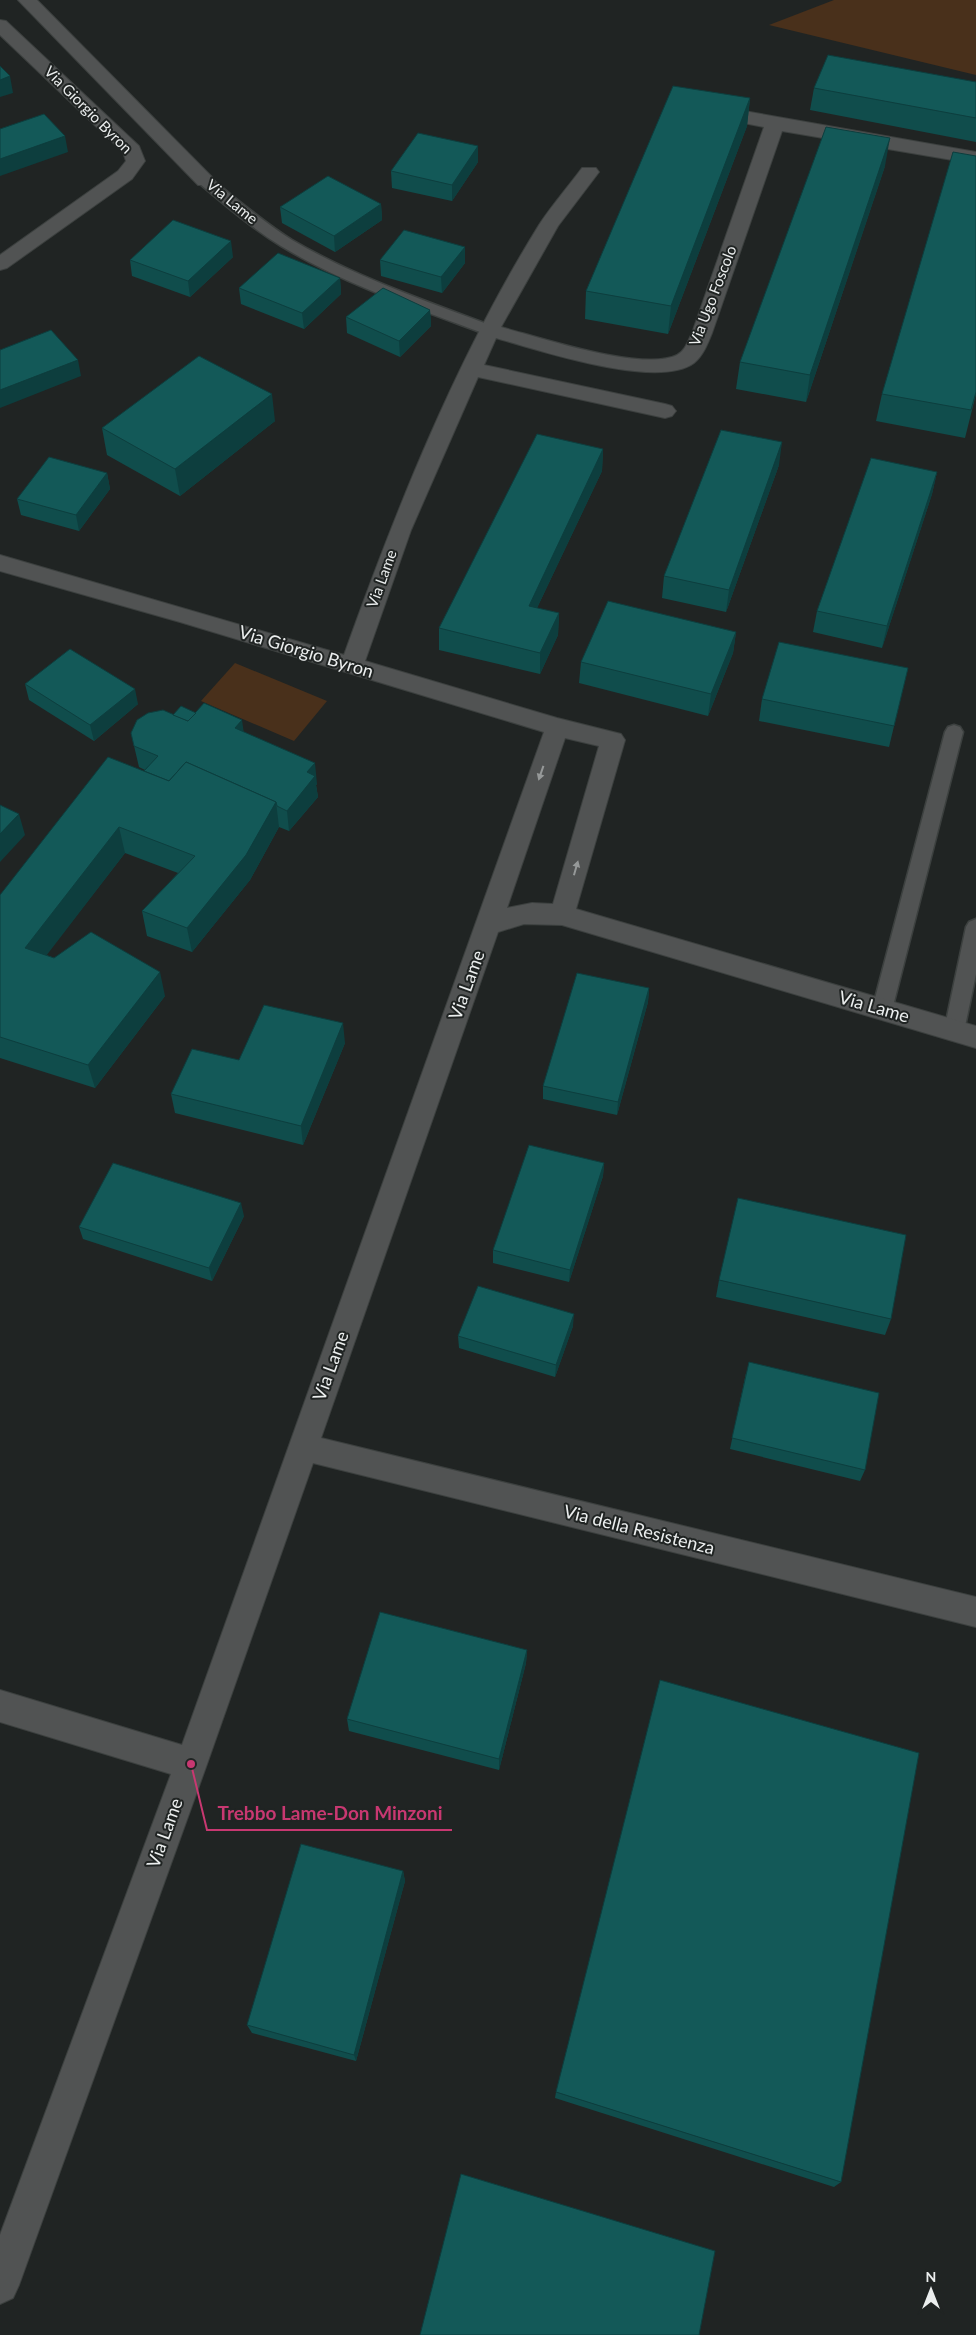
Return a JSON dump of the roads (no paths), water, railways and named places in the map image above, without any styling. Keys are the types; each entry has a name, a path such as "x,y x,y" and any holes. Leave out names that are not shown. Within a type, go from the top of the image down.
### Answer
{"street":[{"name":"Via Lame","path":"27,0 205,181"},
{"name":"Via Giorgio Byron","path":"0,25 132,150 136,161 125,174 0,264"},
{"path":"697,108 775,124 976,158"},
{"name":"Via Ugo Foscolo","path":"489,330 615,362 646,366 672,366 687,359 695,348 702,332 775,124"},
{"name":"Via Lame","path":"352,665 400,530 489,330 549,225 589,172"},
{"path":"472,369 665,411"},
{"name":"Via Giorgio Byron","path":"0,563 352,665 557,727 613,740 562,915"},
{"path":"488,926 557,727"},
{"name":"Via Lame","path":"0,2285 191,1764 488,926 514,915 537,911 562,915 965,1034"},
{"name":"Via della Resistenza","path":"302,1447 976,1612"},
{"path":"0,1706 191,1764"}],"lane":[{"name":"Via Lame","path":"205,181 252,220 288,243 347,274 489,330"},
{"path":"882,1010 954,732"},
{"path":"965,1034 976,927"}],"place":[{"name":"Trebbo Lame-Don Minzoni","path":"191,1764"}]}
